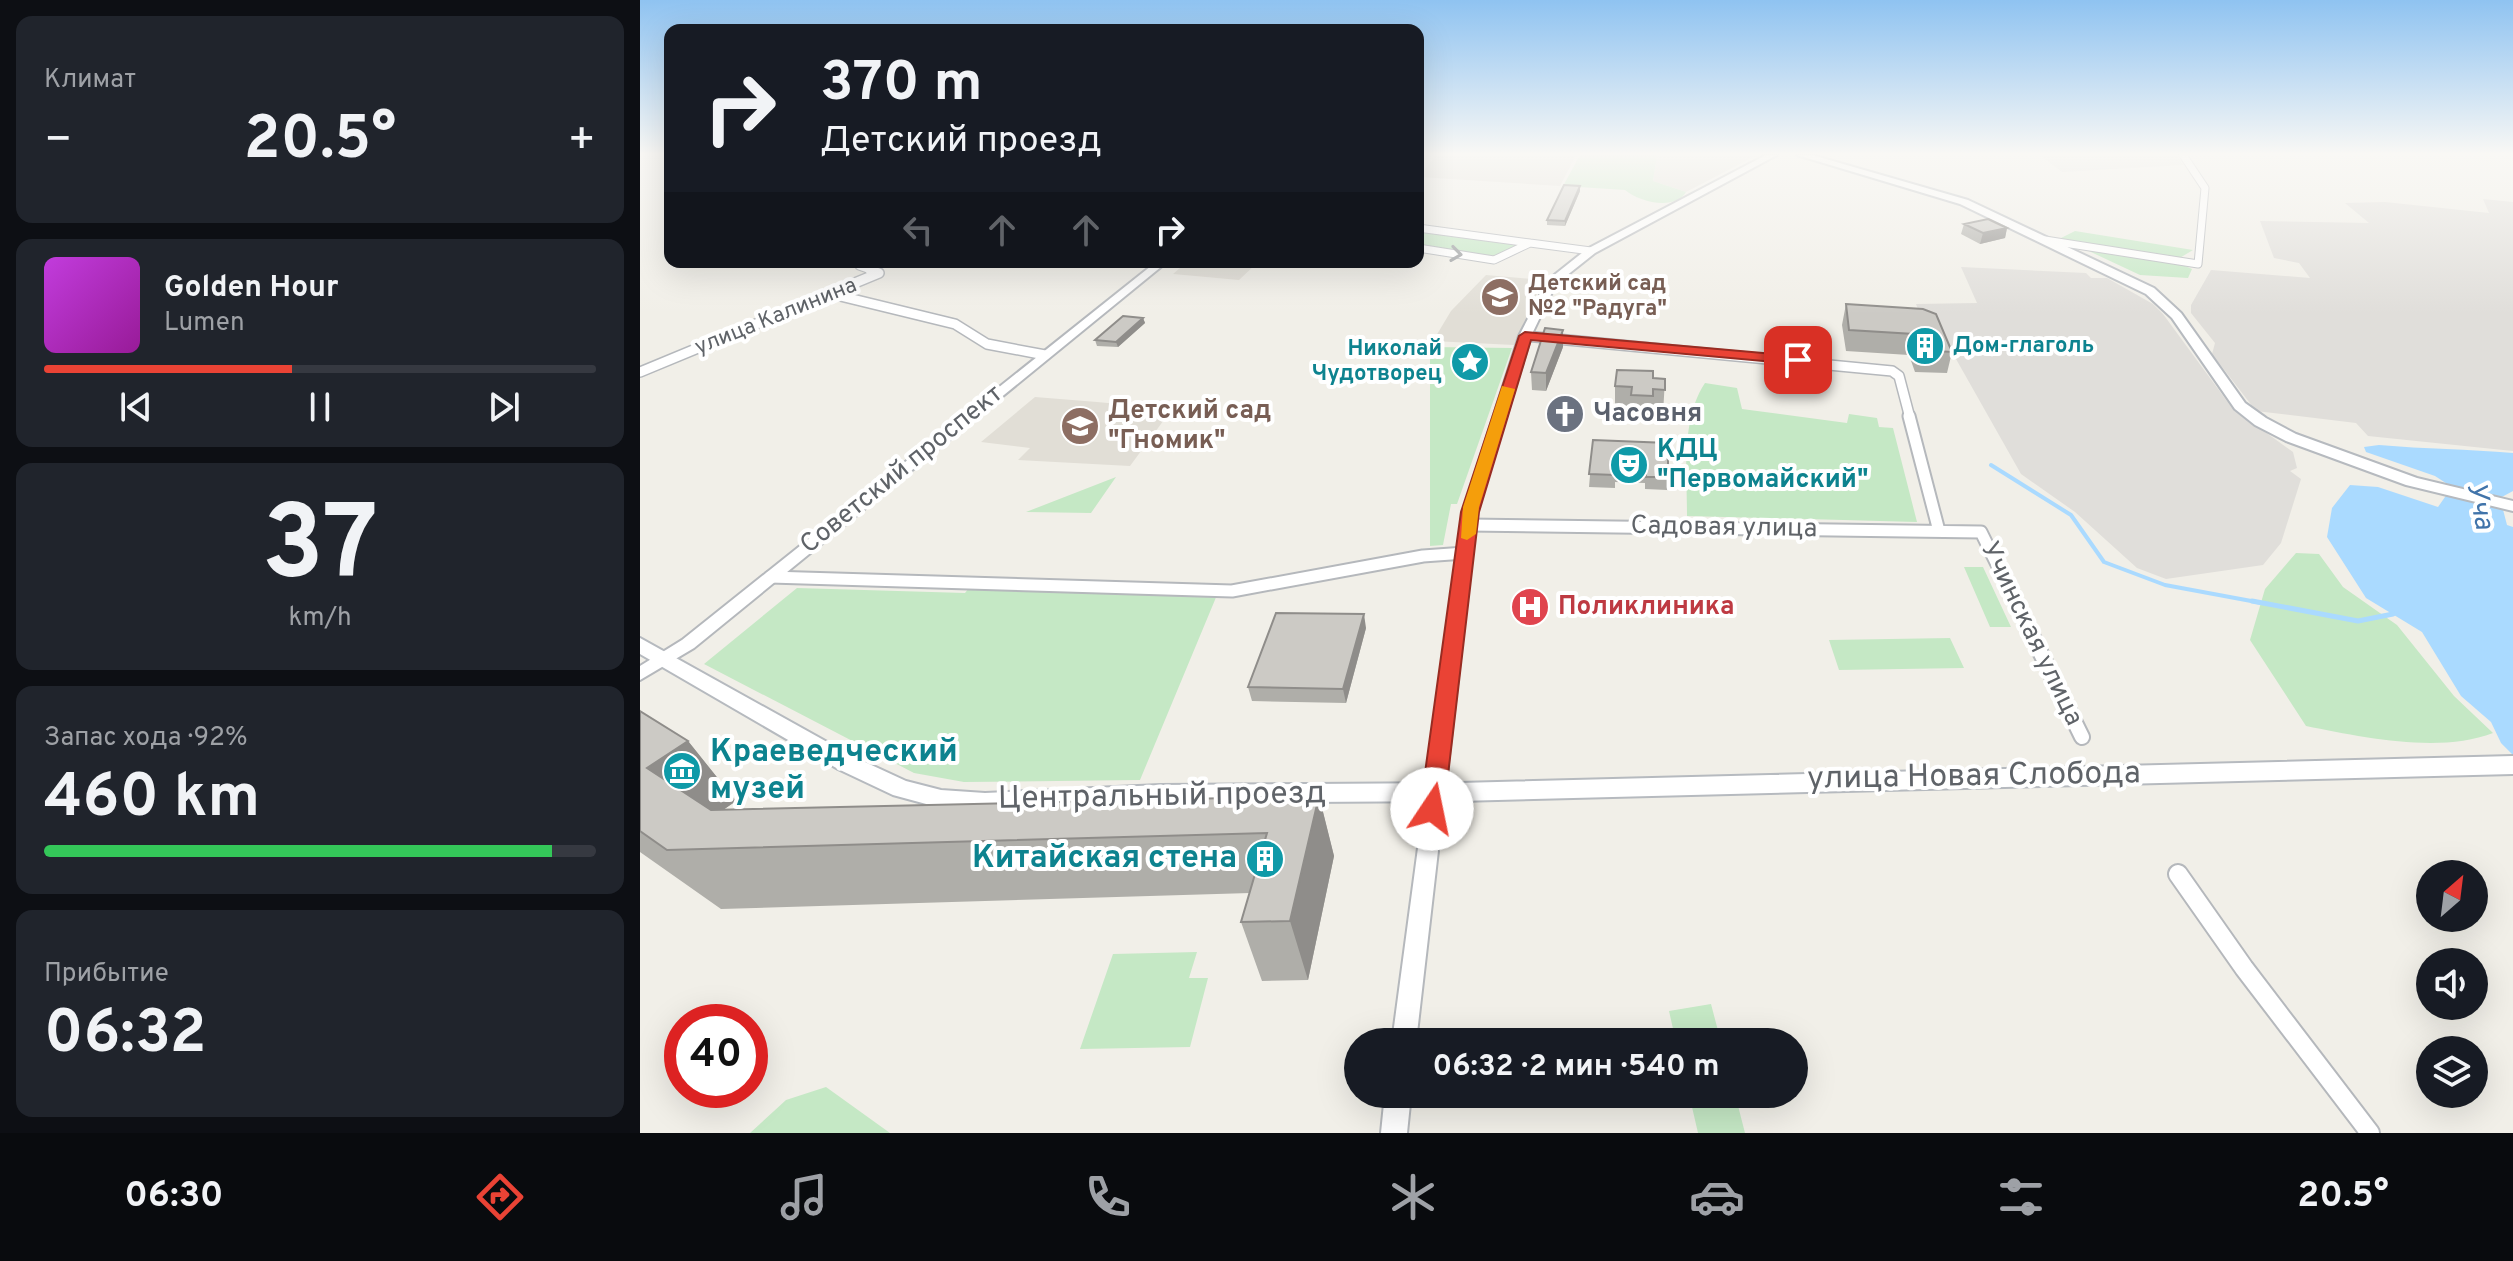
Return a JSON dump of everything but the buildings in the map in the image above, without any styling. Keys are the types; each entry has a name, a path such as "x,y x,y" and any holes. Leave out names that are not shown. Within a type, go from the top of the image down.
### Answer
{"main road":[{"path":"1975,208 2164,300 2239,405 2255,418 2324,451 2428,487 2509,506"},
{"name":"Центральный проезд","path":"640,645 846,763 901,789 941,799 985,802 1160,794 1435,792"},
{"name":"улица Новая Слобода","path":"1435,792 2513,765"}],"street":[{"path":"1406,1028 1468,525 1525,336 1552,282 1591,251 1673,208"},
{"path":"2045,240 2198,264 2203,208"},
{"path":"1424,229 1591,251"},
{"path":"1424,249 1494,260 1530,243"},
{"name":"улица Калинина","path":"640,372 879,273 865,268"},
{"name":"Советский проспект","path":"640,674 665,660 1154,268"},
{"path":"832,294 955,324 987,344 1045,355"},
{"path":"1525,336 1892,371 1899,376 1939,531"},
{"name":"Садовая улица","path":"1468,525 1981,532"},
{"name":"Учинская улица","path":"1981,532 2082,737"},
{"path":"770,577 1232,591 1423,556 1465,553"},
{"path":"2178,874 2244,968 2370,1133"},
{"path":"1394,1133 1397,1108"}],"shaded area":[{"path":"2351,208 2441,208 2489,213 2487,208 2513,208 2513,451 2368,436 2356,423 2256,411 2212,354 2215,343 2191,313 2191,305 2211,270 2310,278 2299,263 2274,258 2260,221 2369,223"},
{"path":"1961,267 2086,273 2091,278 2107,278 2153,304 2232,408 2293,452 2297,468 2290,471 2301,479 2281,543 2263,565 2166,579 2137,568 2075,512 2021,474 1943,336 1925,327 1916,304 1977,303"},
{"path":"1180,268 1252,268 1239,280 1173,274"},
{"name":"Детский сад №2 \"Радуга\"","path":"1486,275 1543,280 1514,345 1433,341 1451,311"},
{"name":"Детский сад \"Гномик\"","path":"1035,397 1172,409 1130,466 1018,460 1030,448 981,442"}],"green space":[{"path":"1424,231 1522,245 1494,256 1424,247"},
{"path":"2075,231 2193,250 2178,259 2178,263 2192,269 2188,278 2140,275 2061,238"},
{"path":"1430,347 1512,348 1457,504 1451,504 1443,545 1430,546"},
{"path":"1705,383 1737,388 1742,409 1847,423 1849,414 1877,418 1879,427 1893,428 1917,522 1687,516 1689,430 1697,397"},
{"path":"1116,477 1091,513 1026,512"},
{"path":"2296,553 2319,554 2343,587 2397,625 2454,696 2493,733 2472,739 2425,743 2376,739 2306,726 2250,640 2265,589"},
{"path":"1964,567 1983,567 2011,627 1990,627"},
{"path":"797,588 965,593 969,588 1217,595 1140,780 964,782 914,773 704,664"},
{"path":"1950,638 1964,668 1839,670 1829,640"},
{"path":"1197,952 1189,978 1208,978 1190,1047 1080,1049 1113,954"},
{"path":"1711,1004 1717,1028 1673,1028 1669,1011"},
{"path":"826,1087 890,1133 750,1133 786,1100"},
{"path":"1692,1108 1739,1108 1745,1133 1698,1133"}],"water":[{"name":"Уча","path":"2379,445 2513,453 2513,491 2500,498 2507,525 2513,527 2513,755 2501,743 2491,722 2461,696 2422,632 2366,598 2327,537 2332,508 2350,485 2378,487 2438,507 2452,487 2435,476 2366,452 2364,447"}],"waterway":[{"path":"1991,465 2071,515 2104,562 2165,585 2262,603"},
{"path":"2252,601 2358,621 2393,614"}],"slow traffic":[{"path":"1467,534 1471,507 1507,389"}],"place":[{"name":"Детский сад №2 \"Радуга\"","path":"1500,297"},
{"name":"Дом-глаголь","path":"1925,346"},
{"name":"Николай Чудотворец","path":"1470,362"},
{"name":"Часовня","path":"1565,414"},
{"name":"Детский сад \"Гномик\"","path":"1080,426"},
{"name":"КДЦ \"Первомайский\"","path":"1629,465"},
{"name":"Поликлиника","path":"1530,607"},
{"name":"Краеведческий музей","path":"682,771"},
{"name":"Китайская стена","path":"1265,859"}],"route":[{"path":"1432,809 1470,512 1525,336 1798,360"}]}
